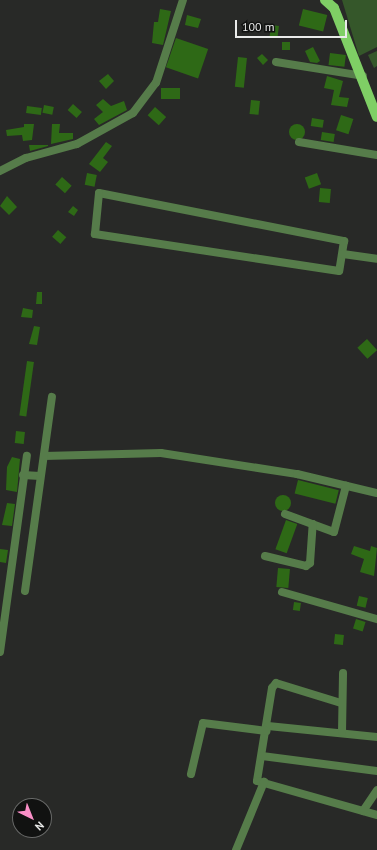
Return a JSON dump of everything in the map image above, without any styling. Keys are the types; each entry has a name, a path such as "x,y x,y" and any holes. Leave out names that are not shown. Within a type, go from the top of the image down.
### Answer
{"main road":[{"path":"332,3 363,76 377,117"}],"street":[{"path":"0,171 26,158 77,144 133,113 156,83 183,0"},
{"path":"276,62 363,76"},
{"path":"299,142 377,155"},
{"path":"99,193 344,241 343,254 339,271 95,234 99,193"},
{"path":"343,254 377,259"},
{"path":"25,591 52,397"},
{"path":"44,456 161,453 297,474 377,493"},
{"path":"0,652 23,476 27,456"},
{"path":"23,476 40,476"},
{"path":"285,514 334,532 346,486"},
{"path":"265,556 306,566 310,563 313,524"},
{"path":"282,592 377,619"},
{"path":"342,732 341,703 343,673"},
{"path":"341,703 276,684 272,688 267,729 257,781 377,815"},
{"path":"191,774 203,723 267,729 342,732 377,737"},
{"path":"262,756 377,771"},
{"path":"236,850 264,782"},
{"path":"363,810 377,790"}],"green space":[{"path":"342,0 377,0 377,47 359,56"},
{"path":"377,51 377,66 374,68 368,55"}],"building":[{"path":"160,9 171,11 163,45 152,43 154,22 158,22"},
{"path":"303,9 327,15 323,32 299,25"},
{"path":"187,15 201,19 198,28 185,25"},
{"path":"271,25 279,26 277,38 270,37"},
{"path":"176,38 208,49 198,78 166,67"},
{"path":"282,42 290,42 290,50 282,50"},
{"path":"313,47 320,61 317,63 310,62 305,51"},
{"path":"330,53 346,55 344,67 329,65"},
{"path":"262,54 268,60 263,65 257,58"},
{"path":"238,57 247,58 244,88 235,87"},
{"path":"108,74 114,81 106,89 99,81"},
{"path":"327,76 343,81 339,97 349,98 347,107 331,105 334,90 324,88"},
{"path":"161,88 180,88 180,99 161,99"},
{"path":"103,99 111,106 124,101 127,110 99,125 94,119 103,112 96,105"},
{"path":"251,100 260,101 258,115 250,114"},
{"path":"73,104 82,112 77,118 68,110"},
{"path":"44,105 54,107 52,115 42,113"},
{"path":"27,106 42,108 41,115 26,113"},
{"path":"155,107 166,117 159,125 148,115"},
{"path":"341,115 353,119 348,134 336,130"},
{"path":"312,118 324,120 323,128 311,126"},
{"path":"24,124 34,124 32,140 23,141 22,135 7,136 6,130 24,127"},
{"path":"52,124 60,124 59,133 73,133 73,139 51,144"},
{"path":"297,124 304,129 305,132 300,139 297,140 290,135 289,132 294,125"},
{"path":"322,132 335,134 334,142 321,140"},
{"path":"106,142 112,146 103,158 108,162 100,172 89,164"},
{"path":"29,145 48,145 48,146 30,151"},
{"path":"87,173 97,175 95,187 85,185"},
{"path":"317,173 321,184 309,189 305,177"},
{"path":"62,177 72,186 65,193 55,184"},
{"path":"320,188 331,189 330,203 319,202"},
{"path":"7,196 17,207 9,215 0,206"},
{"path":"73,206 78,210 74,216 68,212"},
{"path":"58,230 66,237 60,244 52,237"},
{"path":"37,292 42,292 42,304 36,304"},
{"path":"23,308 33,310 32,318 21,317"},
{"path":"34,326 40,327 37,345 29,344"},
{"path":"367,339 377,350 367,359 357,348"},
{"path":"27,361 34,362 26,416 19,415"},
{"path":"16,431 25,432 24,444 15,443"},
{"path":"12,457 20,459 17,492 6,490 7,467"},
{"path":"298,480 339,490 335,504 295,494"},
{"path":"280,495 286,495 291,500 289,509 286,511 280,511 275,506 275,500"},
{"path":"7,503 15,504 12,526 2,525"},
{"path":"286,520 297,524 287,553 275,549"},
{"path":"354,546 370,551 371,546 377,548 374,576 360,572 364,559 351,554"},
{"path":"0,549 8,550 6,563 0,562"},
{"path":"278,568 290,569 288,588 276,587"},
{"path":"359,596 368,598 366,608 357,606"},
{"path":"294,602 301,603 300,611 293,610"},
{"path":"356,619 366,622 363,631 353,629"},
{"path":"335,634 344,635 343,645 334,644"}]}
